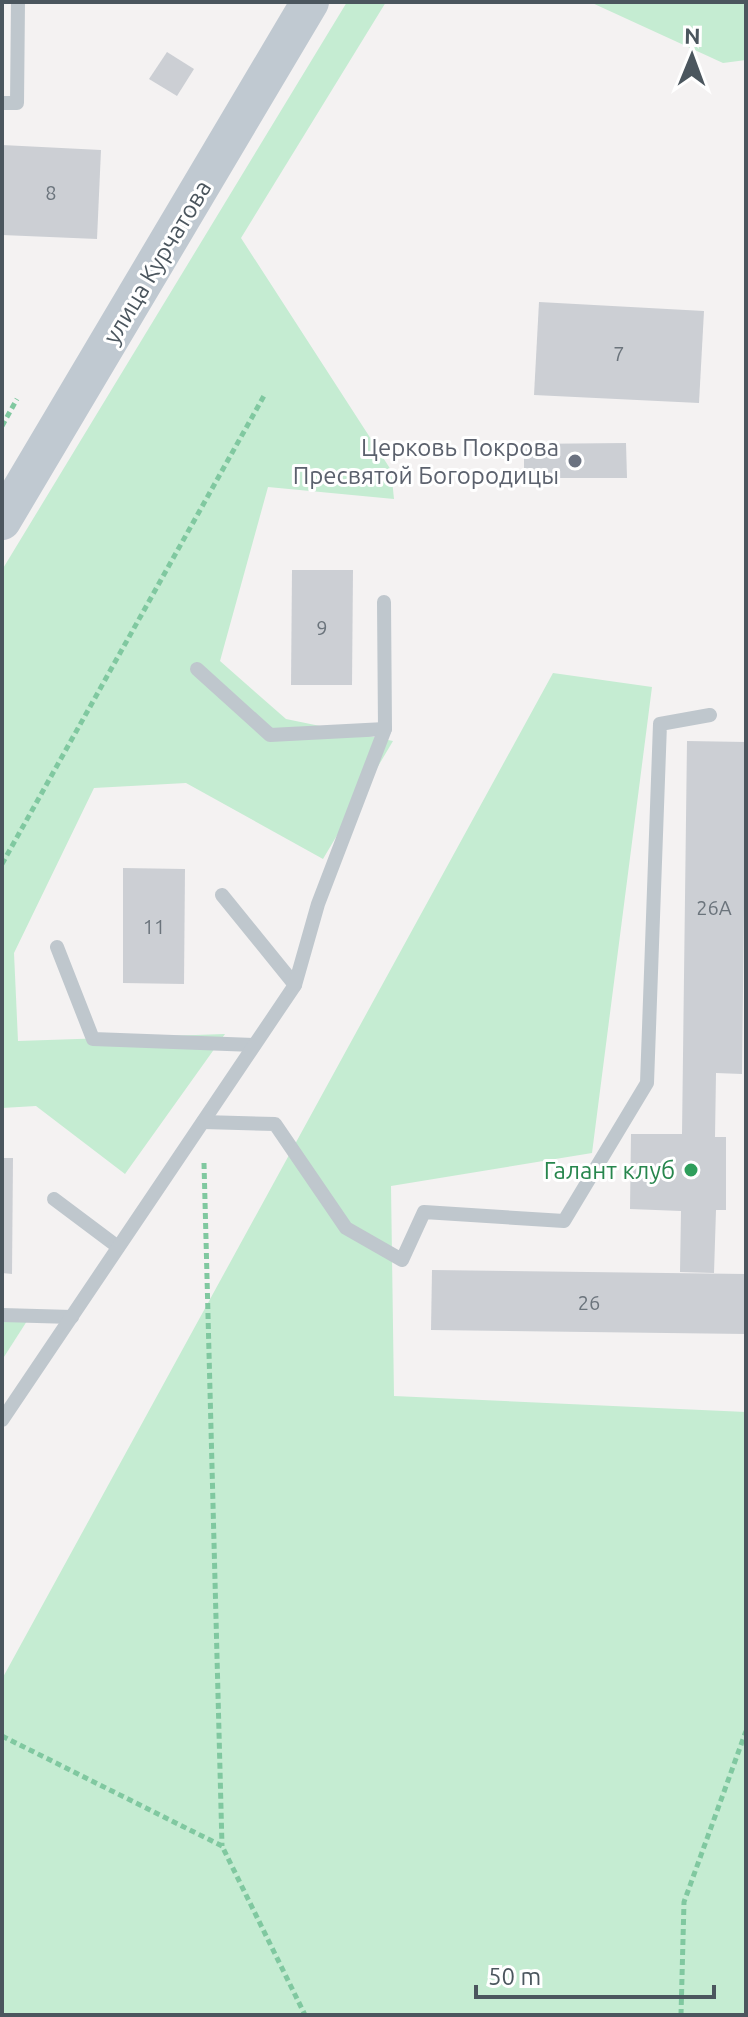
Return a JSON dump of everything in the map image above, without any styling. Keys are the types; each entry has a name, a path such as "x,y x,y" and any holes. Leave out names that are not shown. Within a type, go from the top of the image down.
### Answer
{"main road":[{"name":"улица Курчатова","path":"2,521 310,2"}],"lane":[{"path":"2,103 17,103 18,2"},
{"path":"2,1420 295,985 318,904 385,729 384,602"},
{"path":"197,669 270,735 385,729"},
{"path":"203,1122 275,1124 346,1228 402,1260 424,1212 564,1221 647,1083 660,724 710,715"},
{"path":"222,895 295,985"},
{"path":"57,947 93,1039 254,1045"},
{"path":"54,1199 118,1247"},
{"path":"2,1315 72,1317"}],"path":[{"path":"2,864 265,394"},
{"path":"2,426 17,399"},
{"path":"203,1122 222,1846 305,2015"},
{"path":"681,2015 684,1902 746,1731"},
{"path":"2,1736 222,1846"}],"green space":[{"path":"347,2 386,2 241,238 391,470 394,499 268,487 220,661 286,719 393,741 323,859 186,783 94,788 14,953 18,1041 225,1034 125,1174 36,1106 2,1108 2,570"},
{"path":"590,2 746,2 746,60 723,63"},
{"path":"553,673 652,687 592,1153 391,1186 394,1396 746,1412 746,2015 2,2015 2,1679"},
{"path":"2,1318 27,1321 2,1360"}],"building":[{"path":"167,52 194,69 177,96 149,79"},
{"path":"2,145 101,150 97,239 2,235"},
{"path":"539,302 704,311 699,403 534,395"},
{"name":"Церковь Покрова Пресвятой Богородицы","path":"626,443 627,478 524,478 524,444"},
{"path":"292,570 353,570 352,685 291,685"},
{"path":"687,741 746,742 742,1074 716,1073 715,1137 726,1137 726,1210 716,1210 714,1273 680,1272 681,1211 630,1209 631,1134 682,1134"},
{"path":"123,868 185,869 184,984 123,983"},
{"path":"2,1158 13,1158 12,1274 2,1273"},
{"path":"432,1270 746,1274 746,1334 431,1330"}],"place":[{"name":"Церковь Покрова Пресвятой Богородицы","path":"575,461"},
{"name":"Галант клуб","path":"691,1170"}]}
